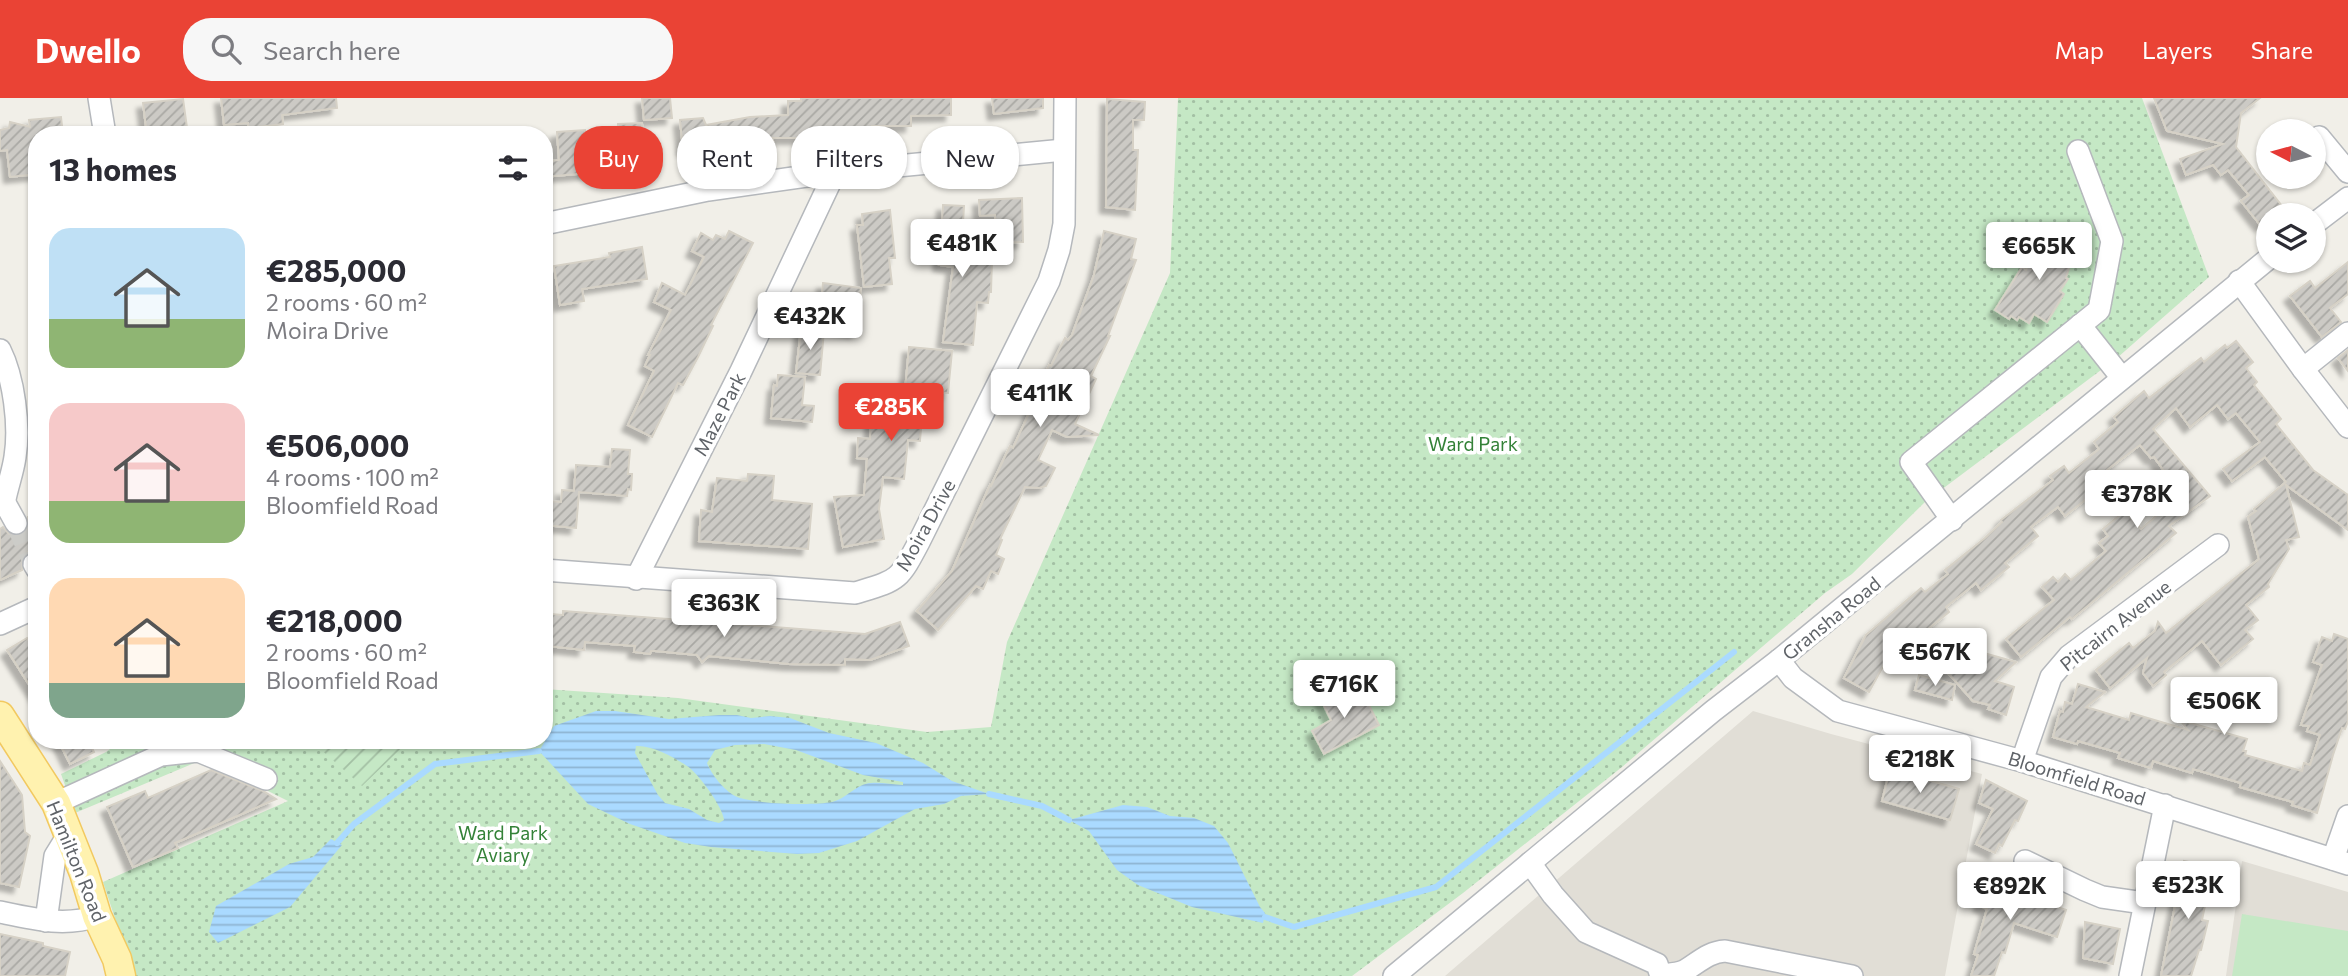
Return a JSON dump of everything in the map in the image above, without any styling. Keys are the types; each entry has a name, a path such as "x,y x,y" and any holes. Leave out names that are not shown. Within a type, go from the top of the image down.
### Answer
{"main road":[{"name":"Hamilton Road","path":"0,716 56,803 84,873 97,916 117,959 121,976"}],"street":[{"path":"99,98 104,126"},
{"name":"Moira Drive","path":"553,571 855,593 893,582 905,570 1049,281 1064,224 1065,98"},
{"path":"2326,145 2348,172"},
{"path":"907,165 1064,150"},
{"path":"1952,520 1911,462 2099,310 2112,241 2078,150"},
{"path":"553,222 708,190 791,178"},
{"name":"Maze Park","path":"636,579 741,371 827,189"},
{"path":"2326,215 2348,198"},
{"name":"Gransha Road","path":"1394,976 1713,711 1952,520 2256,268"},
{"path":"2239,281 2348,427"},
{"path":"2080,325 2122,378"},
{"path":"2303,369 2348,333"},
{"path":"0,350 7,364 15,405 16,455 2,496 16,523"},
{"path":"0,450 15,405"},
{"name":"Pitcairn Avenue","path":"2022,761 2051,677 2069,656 2218,545"},
{"path":"0,624 28,611"},
{"name":"Bloomfield Road","path":"1779,660 1793,678 1838,711 2022,761 2340,861"},
{"path":"56,803 161,755 198,751 266,779"},
{"path":"2130,976 2165,805"},
{"path":"2340,861 2348,816"},
{"path":"46,921 55,856 68,835"},
{"path":"2025,861 2094,894 2144,903"},
{"path":"1530,863 1586,933 1657,964 1661,976 1681,973 1716,951 1852,976"},
{"path":"0,912 46,921 78,922 97,916"}],"shaded area":[{"path":"1753,711 1982,774 1945,976 1445,976"},
{"path":"2242,861 2348,892 2348,976 2226,976"}],"green space":[{"name":"Ward Park","path":"1178,98 2142,98 2209,277 2117,358 1925,502 1852,574 1825,593 1622,767 1463,893 1352,976 134,976 103,882 288,801 204,759 75,813 61,774 110,749 553,749 553,690 678,698 927,732 991,727 1007,642 1170,273"},
{"path":"320,749 401,749 362,786"},
{"path":"2242,914 2348,931 2348,976 2232,976"}],"water":[{"path":"596,711 669,719 719,715 790,718 829,733 876,743 923,763 952,781 989,794 961,796 944,804 915,809 857,841 819,853 797,854 711,847 685,843 630,824 588,804 539,751 553,749 553,728","holes":["764,744 796,750 863,775 903,782 903,785 866,784 832,802 768,802 735,796 718,781 707,763 715,750 735,745","636,746 663,752 692,770 715,799 724,820 719,823 707,820 689,809 665,803 635,753"]},
{"path":"1123,805 1147,807 1170,816 1194,818 1214,826 1228,843 1265,913 1263,923 1192,907 1138,885 1117,870 1089,831 1069,820"},
{"path":"331,839 342,845 290,907 218,943 209,932 216,906 289,864 313,857"}],"building":[{"path":"221,98 336,98 337,108 282,115 283,124 224,125"},
{"path":"642,98 670,98 672,118 644,120"},
{"path":"801,98 951,98 951,115 911,116 911,126 791,126 791,138 777,138 777,126 681,126 680,120 703,118 706,125 750,117 788,115 788,101 801,101"},
{"path":"992,98 1043,98 1043,108 994,114"},
{"path":"2154,98 2260,98 2241,113 2236,147 2256,173 2256,189 2269,189 2280,203 2256,203 2256,220 2241,201 2249,195 2228,170 2221,175 2213,165 2186,175 2180,159 2223,144 2167,131"},
{"path":"183,99 187,126 146,126 143,103"},
{"path":"1107,99 1145,102 1144,120 1133,120 1133,150 1138,150 1135,210 1106,207"},
{"path":"61,117 62,126 30,126 29,120"},
{"path":"10,122 28,126 28,175 10,177 7,150 0,151 0,130 9,128"},
{"path":"642,123 642,126 618,124"},
{"path":"574,131 574,174 553,176 553,161 559,160 557,132"},
{"path":"1022,198 1023,242 996,243 995,215 980,216 979,200"},
{"path":"943,205 964,206 961,256 992,259 991,292 988,303 977,302 973,345 943,342 953,267 939,265"},
{"path":"890,210 895,258 889,258 892,284 864,287 857,225 863,225 862,214"},
{"path":"729,231 753,243 711,325 713,326 698,357 683,385 678,383 652,437 628,425 654,371 645,366 648,355 671,310 654,302 662,283 685,295 704,257 692,251 701,233 713,240 716,235 725,239"},
{"path":"1104,231 1136,239 1131,259 1136,260 1110,336 1091,376 1096,379 1075,424 1099,435 1067,437 1052,430 1038,460 1055,468 1046,486 1025,487 1000,539 1002,540 996,555 1004,559 998,574 991,571 983,589 976,586 938,630 917,611 952,571 990,485 1010,446 1013,448 1049,365 1051,366 1065,338 1068,340 1072,335 1094,275"},
{"path":"2041,234 2076,245 2066,278 2068,279 2060,291 2064,294 2047,322 2034,314 2029,323 2019,317 2017,320 2011,316 2009,319 1995,310 2022,267 2026,270 2035,255"},
{"path":"642,247 647,279 582,289 584,301 560,305 554,266 610,257 609,253"},
{"path":"2348,262 2348,294 2330,308 2341,322 2322,337 2290,296 2310,281 2315,288"},
{"path":"823,283 861,288 856,332 818,327"},
{"path":"801,329 824,331 820,375 796,373"},
{"path":"2236,341 2253,362 2246,368 2257,382 2254,385 2281,419 2276,424 2313,470 2348,495 2348,530 2286,485 2299,537 2286,540 2289,549 2268,584 2269,587 2246,605 2258,620 2245,630 2253,639 2221,665 2202,641 2164,672 2166,675 2153,686 2143,673 2147,658 2110,688 2096,670 2129,643 2133,648 2155,631 2158,622 2166,633 2259,559 2248,517 2286,482 2265,457 2232,481 2223,469 2260,442 2236,413 2228,419 2217,405 2190,427 2176,408 2153,429 2210,496 2169,526 2176,533 2072,619 2070,617 2021,657 2006,639 2054,600 2042,587 2053,577 2058,582 2065,574 2071,580 2106,551 2099,543 2108,536 2103,529 2125,511 2141,529 2168,506 2163,497 2176,488 2154,457 2151,458 2140,445 2099,476 2104,485 2065,516 2058,507 2031,527 2038,536 2005,563 2009,567 1981,590 1976,583 1946,607 1949,612 1917,638 1911,632 1893,648 1869,692 1844,678 1866,635 1921,588 1925,592 1948,574 1945,570 1985,538 2001,520 2053,480 2050,476 2064,466 2069,473 2099,449 2094,442 2118,422 2114,417 2144,391 2149,398 2201,358 2204,362 2225,345 2227,348"},
{"path":"909,347 952,351 948,393 924,391 920,441 908,440 904,479 883,477 879,509 884,539 843,547 834,497 864,495 867,459 857,458 858,438 870,439 872,407 887,408 889,390 905,391"},
{"path":"2348,350 2348,371 2338,358"},
{"path":"778,375 805,377 802,405 814,406 812,422 771,418 774,385 777,386"},
{"path":"612,449 630,450 628,474 632,474 631,490 628,489 627,496 579,492 576,528 553,526 553,502 561,502 562,490 574,491 576,465 610,467"},
{"path":"748,474 774,476 772,500 812,504 808,549 699,541 701,510 712,512 717,478 747,481"},
{"path":"3,527 15,536 22,535 28,529 28,552 23,557 22,570 0,580 0,529"},
{"path":"563,611 865,634 900,622 909,646 870,660 845,659 845,665 789,664 709,656 702,662 697,655 634,652 635,646 585,642 584,650 553,647 553,614 563,615"},
{"path":"2334,634 2348,639 2348,721 2345,729 2342,728 2317,813 2292,805 2293,802 2240,787 2241,783 2193,769 2192,773 2153,761 2151,768 2118,758 2120,753 2053,737 2060,711 2063,712 2065,702 2072,704 2078,684 2105,692 2086,707 2129,720 2131,713 2188,730 2180,720 2247,739 2243,751 2246,751 2245,755 2302,771 2304,763 2310,765 2320,735 2307,731 2309,726 2301,725 2322,665 2313,662 2322,637 2332,641"},
{"path":"28,640 28,683 7,650"},
{"path":"1973,650 2016,662 1995,681 2014,687 2006,715 1988,709 1990,705 1973,701 1941,665 1967,672"},
{"path":"1919,675 1955,685 1952,700 1915,690"},
{"path":"1344,686 1354,705 1366,699 1379,725 1324,754 1312,731 1331,720 1320,698"},
{"path":"62,749 92,749 94,752 70,764"},
{"path":"0,761 22,795 25,832 30,836 19,887 0,883"},
{"path":"1890,769 1959,789 1950,820 1882,801"},
{"path":"211,770 276,799 175,843 178,848 133,867 107,807 145,791 148,798"},
{"path":"1986,780 2027,801 2018,821 2015,820 2002,846 1999,844 1995,853 1976,844 1993,809 1979,803"},
{"path":"2184,861 2213,867 2202,920 2208,921 2191,976 2161,976"},
{"path":"1991,877 2066,910 2057,937 2014,923 2005,953 2002,952 1994,976 1971,976 1978,955 1974,954 1987,909 1979,905"},
{"path":"2085,922 2120,929 2113,964 2083,958"},
{"path":"0,934 70,952 65,976 0,976"}],"waterway":[{"path":"1265,917 1294,927 1436,887 1734,652"},
{"path":"337,843 354,824 435,764 539,751"},
{"path":"989,794 1042,806 1069,820"}],"tunnel":[{"path":"16,523 28,550"}],"park label":[{"name":"Ward Park Aviary","path":"503,843"}]}
